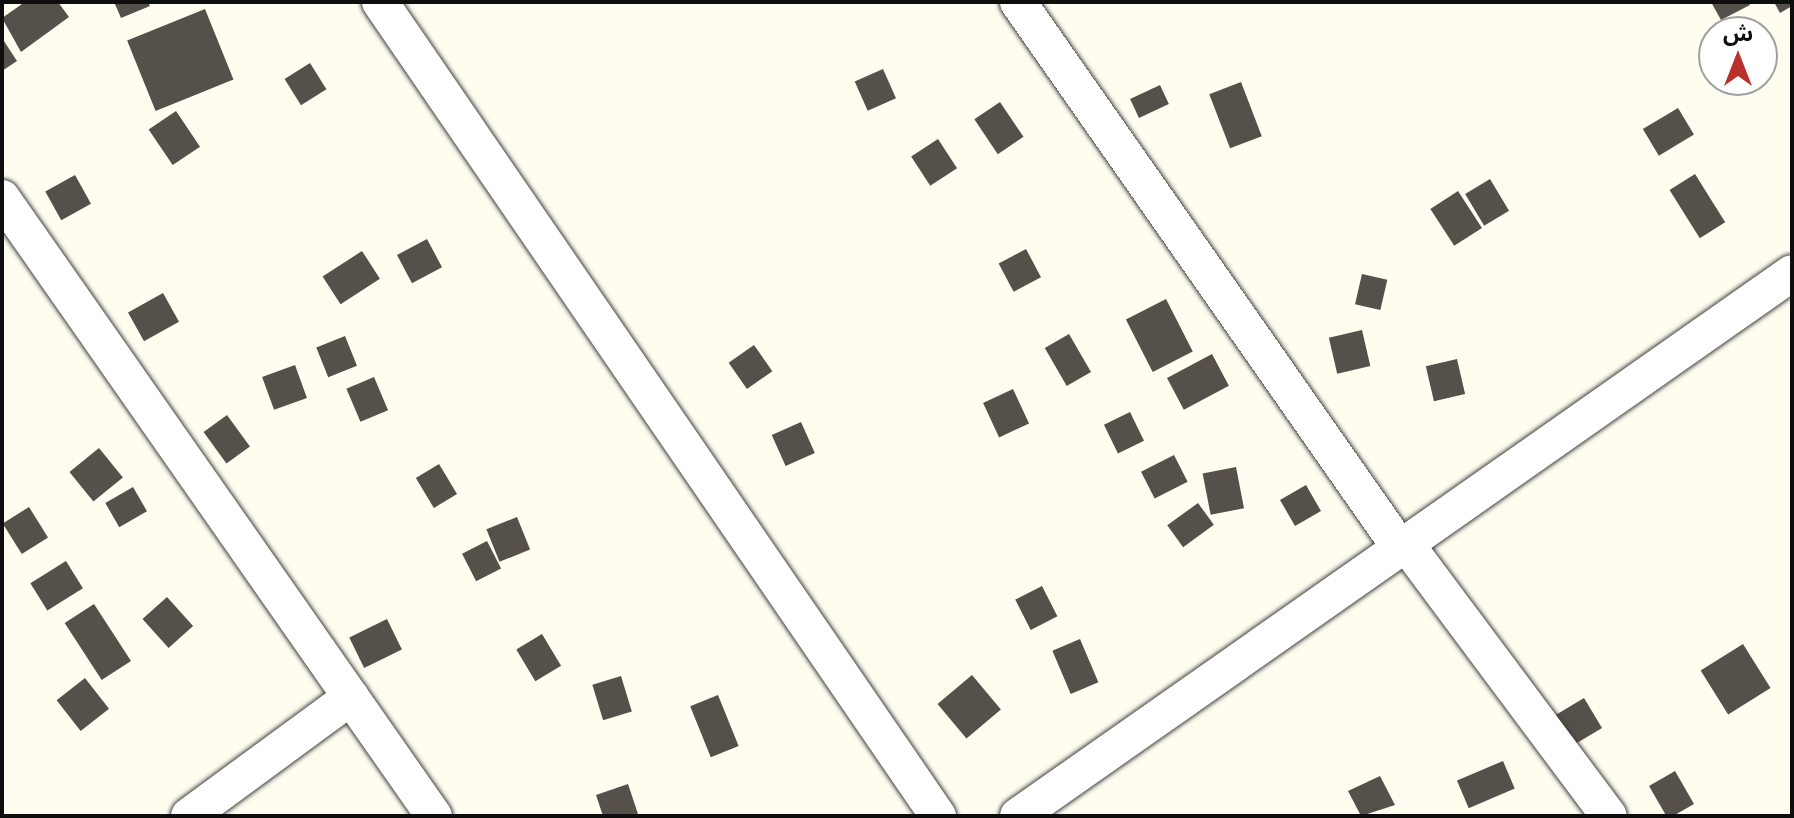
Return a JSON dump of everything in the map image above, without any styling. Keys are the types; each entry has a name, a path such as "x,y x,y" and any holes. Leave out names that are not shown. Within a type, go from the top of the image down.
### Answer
{"street":[{"path":"380,2 938,816"},
{"path":"1018,2 1403,546 1609,816"},
{"path":"2,198 434,816"},
{"path":"1018,816 1792,273"},
{"path":"189,816 351,697"}],"building":[{"path":"25,2 58,2 69,17 21,52 2,18"},
{"path":"114,2 148,2 150,6 121,18"},
{"path":"1711,2 1748,2 1750,5 1729,16 1719,16"},
{"path":"1774,2 1792,2 1792,6 1780,13"},
{"path":"205,9 233,79 156,111 127,40"},
{"path":"2,38 17,61 2,71"},
{"path":"310,63 326,89 301,105 285,79"},
{"path":"883,69 896,98 868,111 855,82"},
{"path":"1241,82 1262,136 1230,148 1209,94"},
{"path":"1160,85 1169,104 1139,118 1130,99"},
{"path":"1000,102 1023,137 998,154 974,119"},
{"path":"1678,108 1694,135 1659,156 1643,129"},
{"path":"176,111 200,147 173,165 149,129"},
{"path":"938,139 957,168 930,186 911,156"},
{"path":"1695,174 1725,222 1700,238 1670,190"},
{"path":"75,175 91,204 61,220 45,191"},
{"path":"1490,179 1509,211 1484,226 1465,194"},
{"path":"1458,191 1482,228 1454,246 1430,209"},
{"path":"427,239 442,267 412,283 397,255"},
{"path":"1026,249 1041,277 1014,292 999,264"},
{"path":"362,251 380,279 341,304 323,277"},
{"path":"1362,274 1387,280 1380,310 1355,304"},
{"path":"163,293 179,322 144,341 128,312"},
{"path":"1166,299 1193,352 1153,372 1126,319"},
{"path":"1362,330 1370,366 1337,374 1329,338"},
{"path":"1069,334 1091,372 1067,386 1045,348"},
{"path":"345,336 357,366 328,377 316,348"},
{"path":"754,345 772,371 747,389 729,363"},
{"path":"1212,354 1229,386 1184,410 1167,378"},
{"path":"1457,359 1465,394 1434,401 1426,366"},
{"path":"295,365 307,398 274,410 262,377"},
{"path":"374,377 388,410 360,422 346,389"},
{"path":"1013,389 1029,423 999,437 983,403"},
{"path":"1130,412 1144,441 1118,453 1104,425"},
{"path":"227,415 250,447 226,464 204,432"},
{"path":"801,422 815,453 786,466 772,435"},
{"path":"99,448 123,478 93,501 69,472"},
{"path":"1174,455 1188,482 1155,499 1141,472"},
{"path":"439,464 457,494 434,508 416,478"},
{"path":"1236,467 1244,508 1211,515 1203,473"},
{"path":"1306,485 1321,511 1295,526 1280,500"},
{"path":"133,487 147,511 119,527 105,503"},
{"path":"1198,503 1214,525 1183,547 1167,525"},
{"path":"29,507 48,538 22,554 3,523"},
{"path":"517,517 530,549 500,562 486,529"},
{"path":"487,541 501,569 476,581 462,554"},
{"path":"66,561 83,588 47,610 30,583"},
{"path":"1042,586 1057,616 1031,630 1015,600"},
{"path":"167,597 193,626 169,648 142,619"},
{"path":"94,604 131,661 102,680 65,623"},
{"path":"387,619 402,650 364,668 349,637"},
{"path":"542,634 561,666 535,681 516,649"},
{"path":"1080,639 1098,682 1071,694 1052,651"},
{"path":"1743,644 1771,688 1728,715 1701,670"},
{"path":"972,675 1001,709 966,738 938,704"},
{"path":"621,676 632,711 603,720 592,685"},
{"path":"85,678 109,709 81,731 57,700"},
{"path":"718,695 739,746 711,757 690,706"},
{"path":"1584,698 1602,728 1570,747 1552,717"},
{"path":"1503,761 1515,789 1469,808 1457,781"},
{"path":"1675,771 1694,804 1673,816 1666,816 1649,786"},
{"path":"1380,776 1395,805 1361,816 1348,791"},
{"path":"628,784 638,814 603,816 596,795"}]}
